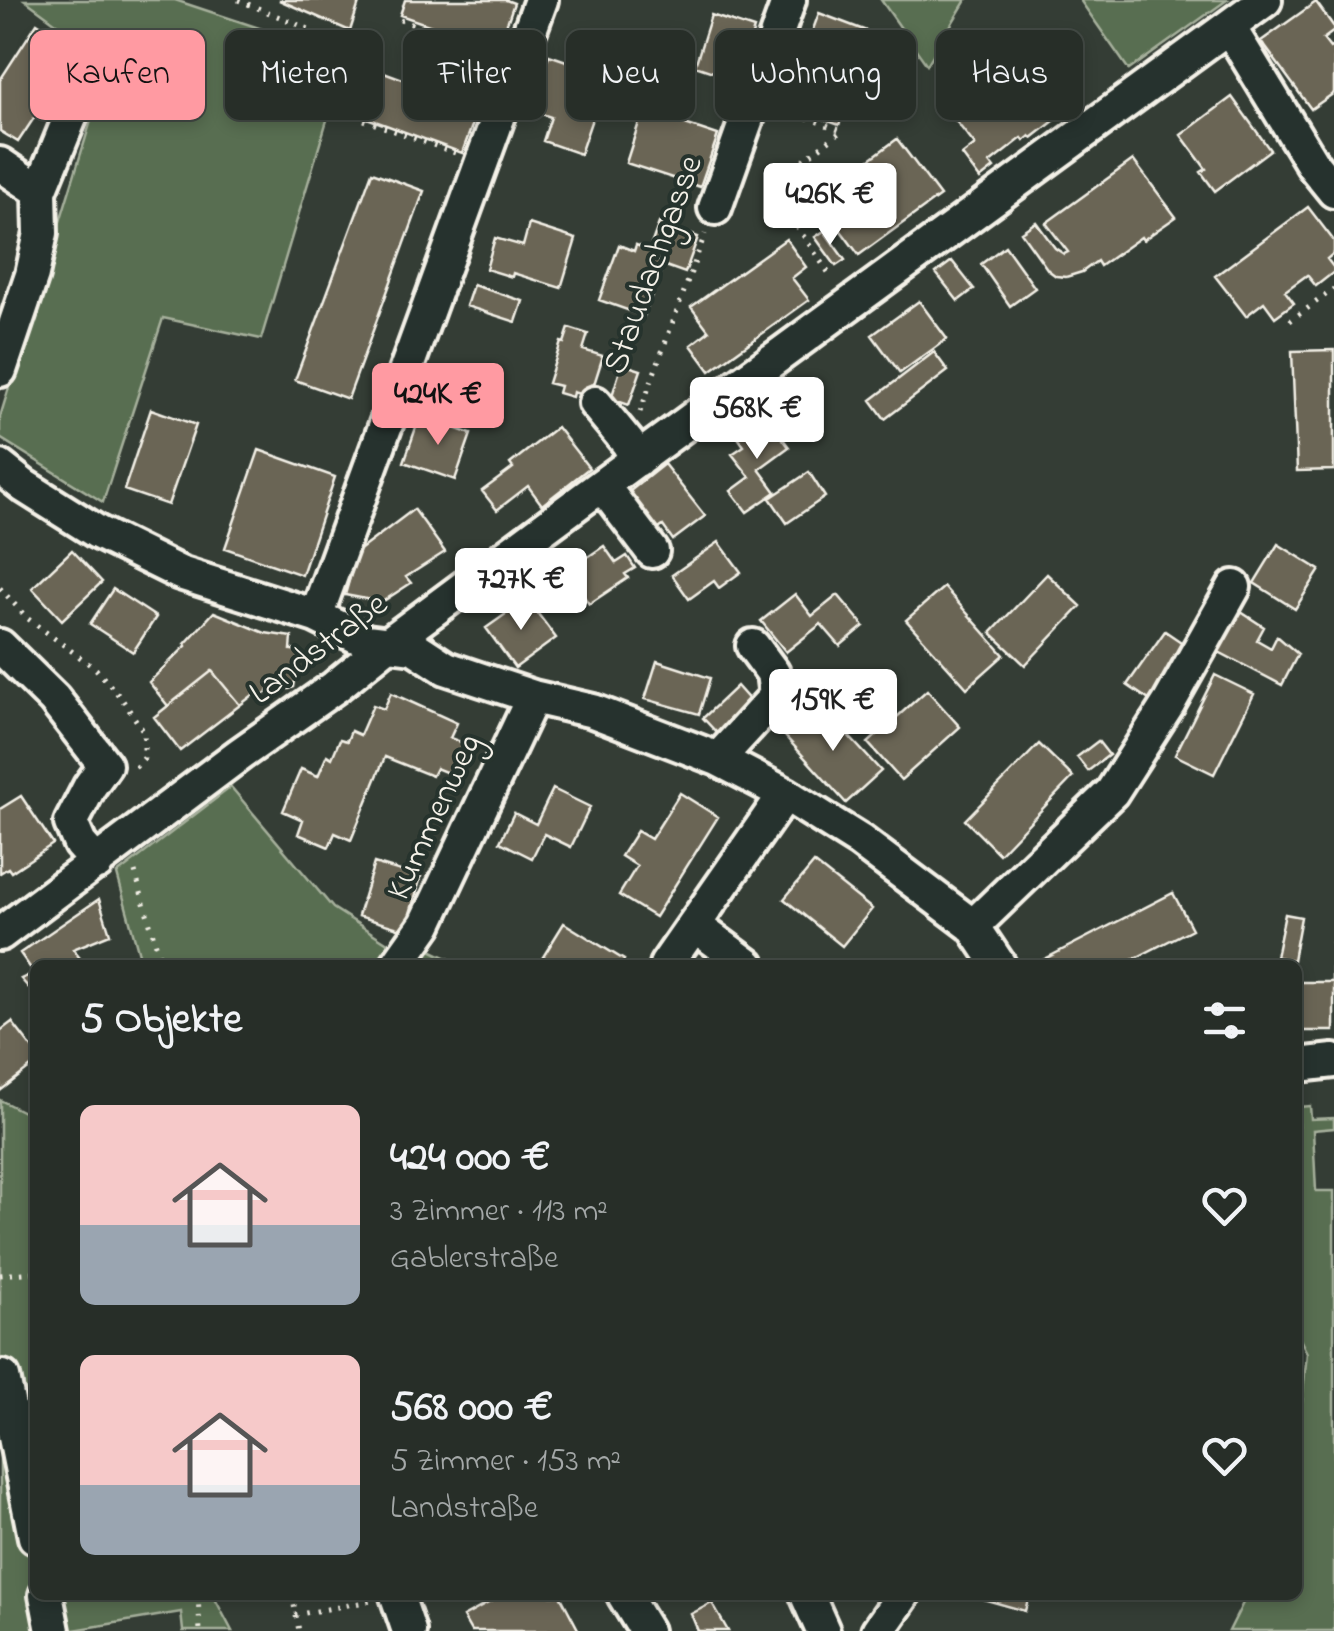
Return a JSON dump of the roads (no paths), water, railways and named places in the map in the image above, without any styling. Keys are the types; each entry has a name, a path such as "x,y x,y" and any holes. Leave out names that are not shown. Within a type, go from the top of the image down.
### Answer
{"street":[{"path":"316,616 542,0"},
{"name":"Staudachgasse","path":"715,208 789,0"},
{"name":"Landstraße","path":"0,934 336,687 602,484 632,452 850,305 1265,0"},
{"path":"1228,27 1327,172"},
{"path":"0,370 32,275 41,233 40,191 69,120"},
{"path":"0,164 40,191"},
{"path":"595,404 632,452"},
{"path":"0,468 97,532 180,573 316,616 366,641 414,647 446,668 533,697 592,711 718,759 785,794 860,841 973,926 996,960"},
{"path":"602,484 652,551"},
{"path":"973,926 1112,792 1234,587"},
{"path":"0,646 54,700 105,765 72,822 80,844 107,855"},
{"path":"718,759 776,696 773,674 753,646"},
{"name":"Kummenweg","path":"401,960 426,924 533,697"},
{"path":"670,960 785,794"},
{"path":"694,925 741,960"},
{"path":"1302,1065 1334,1061"},
{"path":"3,1376 8,1439 30,1519"},
{"path":"47,1600 54,1631"},
{"path":"398,1600 408,1631"},
{"path":"627,1600 646,1631"},
{"path":"809,1600 822,1631"},
{"path":"878,1631 899,1600"}]}
